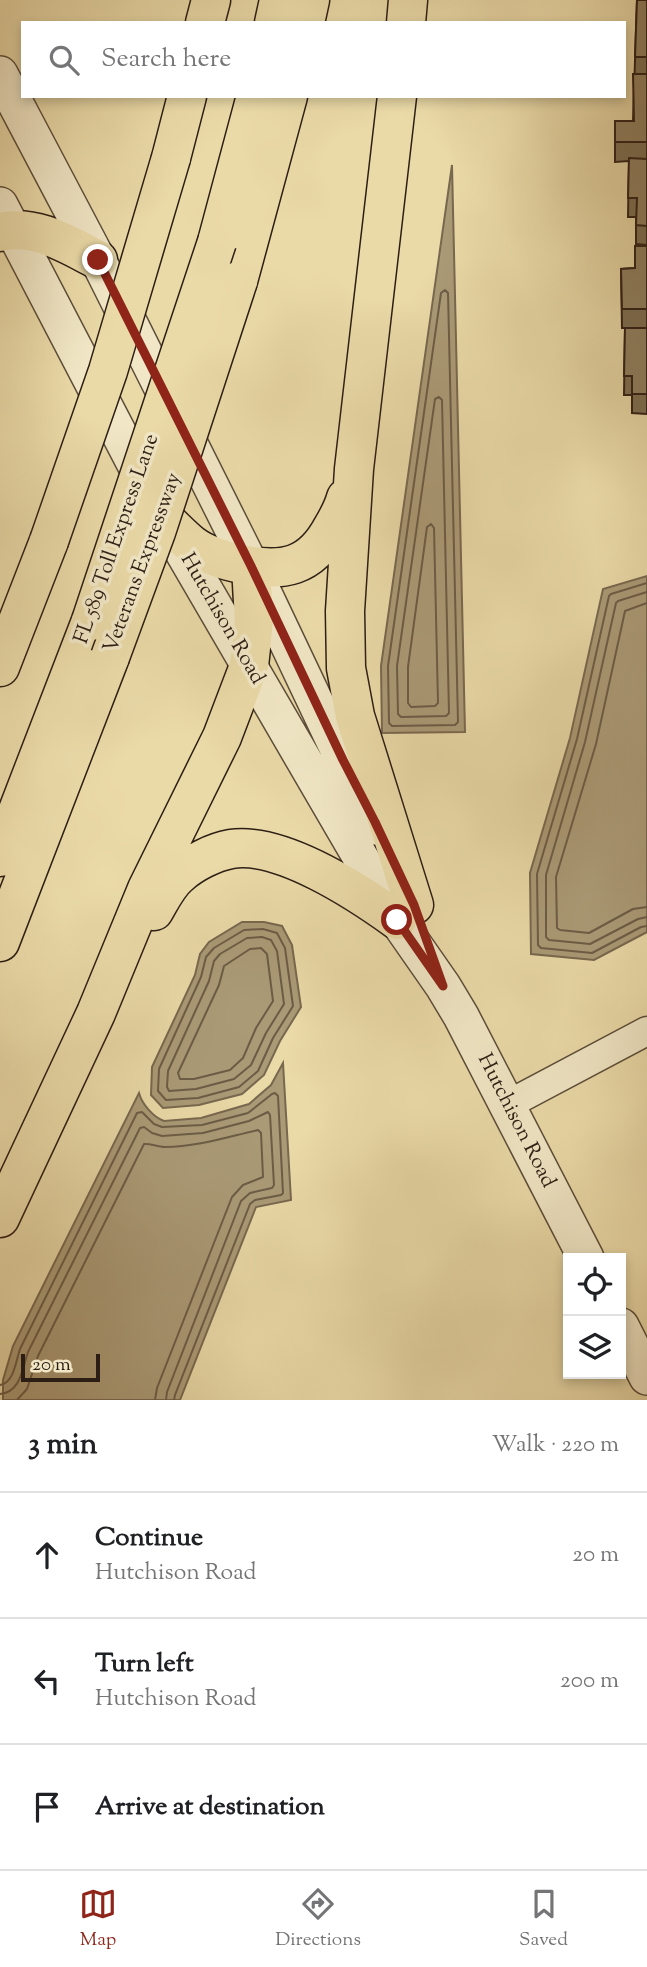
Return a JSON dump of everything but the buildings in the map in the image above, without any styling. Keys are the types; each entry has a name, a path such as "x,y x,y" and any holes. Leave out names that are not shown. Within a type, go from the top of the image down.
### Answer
{"highway":[{"path":"206,21 211,0"},
{"path":"274,21 279,0"},
{"path":"305,21 310,0"},
{"path":"406,21 408,0"},
{"path":"0,667 108,371 186,98"},
{"name":"FL 589 Toll Express Lane","path":"0,857 91,621 217,242 255,98"},
{"name":"Veterans Expressway","path":"0,942 156,532 238,281 287,98"},
{"path":"397,98 354,469 345,611 346,668 355,716 406,913"},
{"path":"4,222 54,237 98,260"},
{"path":"163,517 191,545 219,559 251,566 282,568 302,561 323,545 343,508 354,469"},
{"path":"0,1218 96,1013 147,889 222,737 249,666 254,620 251,566"},
{"path":"96,1013 163,896 178,876 204,858 232,849 265,850 308,866 406,913"}],"street":[{"name":"Hutchison Road","path":"0,74 98,260 251,566 406,913 583,1253"},
{"name":"Hutchison Road","path":"4,222 163,517 249,666 406,913"},
{"path":"507,1105 647,1031"},
{"path":"626,1336 647,1377"}],"water":[{"path":"452,165 465,732 382,733 381,666"},
{"path":"647,576 647,932 594,960 531,954 530,873 570,738 603,589"},
{"path":"242,922 264,922 282,926 292,945 301,1007 280,1041 264,1075 242,1094 199,1105 163,1108 151,1095 152,1067 195,975 200,954 209,942"},
{"path":"283,1063 291,1200 256,1207 180,1400 3,1400 3,1380 13,1346 139,1093 148,1110 164,1121 201,1118 249,1104 271,1085"}],"route":[{"path":"98,260 295,654 343,760 375,822 414,905 443,986 397,920"}]}
